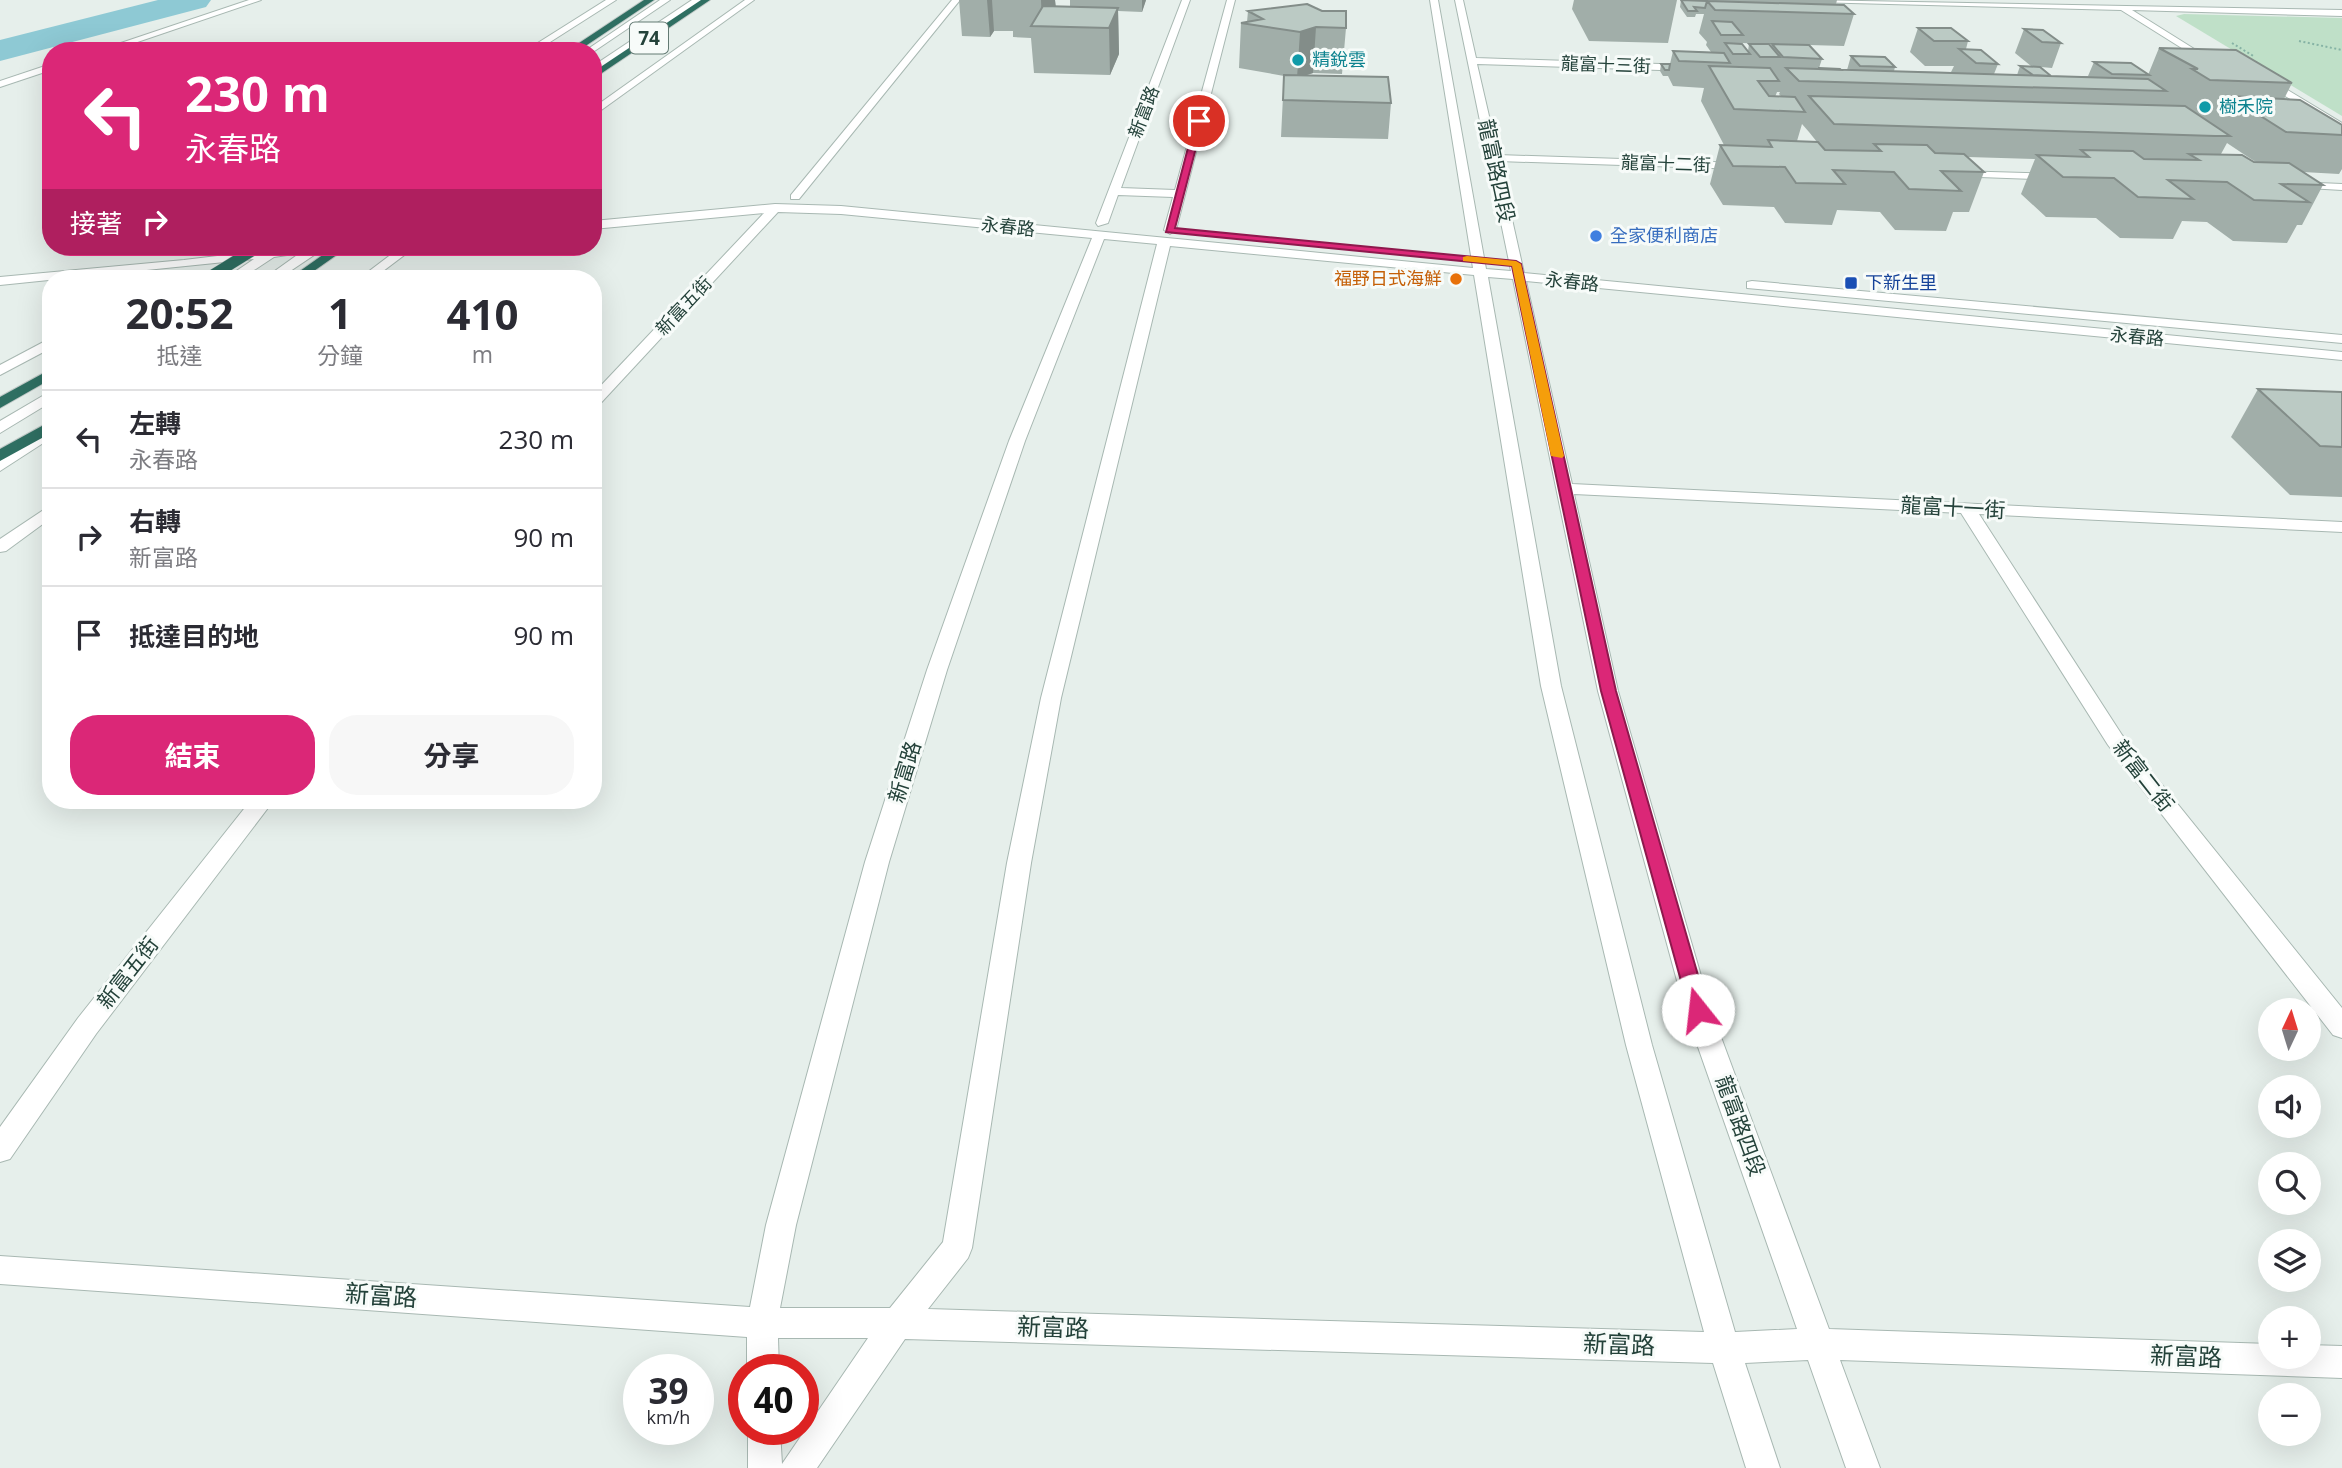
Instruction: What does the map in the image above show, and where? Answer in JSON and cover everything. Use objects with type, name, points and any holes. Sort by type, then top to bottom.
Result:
[{"type":"highway","name":"74","points":[[585,42],[650,0]]},
{"type":"highway","name":"74","points":[[602,70],[706,0]]},
{"type":"highway","points":[[221,270],[243,256]]},
{"type":"highway","points":[[308,270],[329,256]]},
{"type":"highway","points":[[0,403],[42,378]]},
{"type":"highway","points":[[0,456],[42,433]]},
{"type":"street","points":[[129,42],[257,0]]},
{"type":"street","points":[[544,42],[612,0]]},
{"type":"street","points":[[602,43],[666,0]]},
{"type":"street","points":[[602,64],[698,0]]},
{"type":"street","points":[[602,107],[750,0]]},
{"type":"street","points":[[796,197],[956,0]]},
{"type":"street","name":"新富路","points":[[763,1354],[762,1323],[780,1224],[877,862],[937,670],[1017,441],[1101,230],[1186,0]]},
{"type":"street","points":[[796,1468],[897,1323],[957,1248],[1019,863],[1051,698],[1167,237],[1231,0]]},
{"type":"street","name":"龍富路四段","points":[[1434,0],[1551,686],[1639,1045],[1724,1348],[1763,1468]]},
{"type":"street","name":"龍富路四段","points":[[1459,0],[1608,691],[1698,1010],[1863,1468]]},
{"type":"street","points":[[1812,0],[2342,13]]},
{"type":"street","points":[[2110,0],[2223,71]]},
{"type":"street","points":[[2133,0],[2163,18]]},
{"type":"street","name":"龍富十三街","points":[[1472,61],[1707,68]]},
{"type":"street","points":[[0,84],[42,70]]},
{"type":"street","points":[[2251,71],[2342,127]]},
{"type":"street","name":"龍富十二街","points":[[1493,158],[1757,167]]},
{"type":"street","points":[[1938,173],[2064,177]]},
{"type":"street","points":[[2286,185],[2342,187]]},
{"type":"street","points":[[1114,191],[1179,194]]},
{"type":"street","name":"永春路","points":[[602,212],[766,197],[845,199],[1101,230],[1481,267],[2342,339]]},
{"type":"street","name":"永春路","points":[[602,224],[775,208],[841,210],[1101,230]]},
{"type":"street","name":"新富五街","points":[[602,393],[775,208]]},
{"type":"street","points":[[0,271],[135,256]]},
{"type":"street","points":[[173,270],[196,256]]},
{"type":"street","points":[[119,270],[236,256]]},
{"type":"street","points":[[246,270],[269,256]]},
{"type":"street","points":[[284,270],[305,256]]},
{"type":"street","points":[[377,270],[397,256]]},
{"type":"street","name":"永春路","points":[[1517,270],[2342,356]]},
{"type":"street","points":[[0,281],[42,277]]},
{"type":"street","points":[[0,371],[42,346]]},
{"type":"street","points":[[0,428],[42,402]]},
{"type":"street","points":[[0,466],[42,435]]},
{"type":"street","name":"龍富十一街","points":[[1565,489],[2342,527]]},
{"type":"street","name":"新富二街","points":[[1966,509],[2115,740],[2342,1027]]},
{"type":"street","points":[[0,547],[42,517]]},
{"type":"street","name":"新富五街","points":[[0,1150],[87,1026],[256,809]]},
{"type":"street","name":"新富路","points":[[0,1270],[762,1323],[897,1323],[1724,1348],[1817,1345],[2342,1362]]},
{"type":"street","points":[[764,1445],[765,1468]]},
{"type":"green space","points":[[2176,16],[2342,18],[2342,116]]},
{"type":"building","points":[[1681,0],[1707,1],[1705,8],[1694,7],[1697,11],[1688,11]]},
{"type":"building","points":[[1707,1],[1844,5],[1854,14],[1715,10]]},
{"type":"building","points":[[1307,4],[1322,11],[1346,11],[1346,28],[1316,27],[1300,32],[1241,23],[1263,19],[1248,11]]},
{"type":"building","points":[[1043,6],[1118,8],[1109,28],[1031,26]]},
{"type":"building","points":[[1712,21],[1732,22],[1743,35],[1721,35]]},
{"type":"building","points":[[1918,28],[1951,28],[1968,41],[1934,41]]},
{"type":"building","points":[[2024,29],[2043,30],[2061,43],[2042,42]]},
{"type":"building","points":[[1725,43],[1742,44],[1750,54],[1733,54]]},
{"type":"building","points":[[1749,44],[1769,44],[1780,57],[1760,57]]},
{"type":"building","points":[[1772,44],[1809,45],[1822,59],[1783,57]]},
{"type":"building","points":[[2159,48],[2236,50],[2292,83],[2210,80],[2192,69],[2198,69]]},
{"type":"building","points":[[1959,49],[1981,50],[1998,64],[1976,63]]},
{"type":"building","points":[[1673,51],[1724,53],[1730,63],[1679,61]]},
{"type":"building","points":[[1851,56],[1885,57],[1895,67],[1860,66]]},
{"type":"building","points":[[2094,62],[2131,63],[2149,75],[2112,74]]},
{"type":"building","points":[[1661,64],[1670,64],[1669,70],[1665,70]]},
{"type":"building","points":[[1709,66],[1770,68],[1779,81],[1758,81],[1769,96],[1795,97],[1805,112],[1734,109]]},
{"type":"building","points":[[2020,66],[2040,67],[2051,76],[2033,75]]},
{"type":"building","points":[[1786,68],[2148,79],[2166,91],[1799,81]]},
{"type":"building","points":[[1284,75],[1388,77],[1391,103],[1283,100]]},
{"type":"building","points":[[1809,96],[2185,106],[2230,136],[1834,124]]},
{"type":"building","points":[[2229,96],[2300,100],[2342,125],[2342,135],[2286,132]]},
{"type":"building","points":[[1768,140],[1818,142],[1825,150],[1881,151],[1874,144],[1927,145],[1935,153],[1964,154],[1984,172],[1941,171],[1961,191],[1909,189],[1894,172],[1833,170],[1845,184],[1796,183],[1785,167],[1733,166],[1720,145],[1772,147]]},
{"type":"building","points":[[2081,150],[2133,151],[2144,159],[2199,160],[2189,154],[2242,155],[2254,162],[2289,163],[2323,185],[2281,184],[2309,202],[2254,200],[2227,182],[2168,180],[2193,199],[2138,197],[2114,178],[2063,177],[2037,155],[2089,157]]},
{"type":"building","points":[[2258,389],[2342,392],[2342,447],[2320,446]]},
{"type":"waterway","points":[[0,51],[195,0]]},
{"type":"slow traffic","points":[[1467,259],[1516,264],[1557,456]]},
{"type":"place","name":"精銳雲","points":[[1298,60]]},
{"type":"place","name":"樹禾院","points":[[2205,107]]},
{"type":"place","name":"全家便利商店","points":[[1596,236]]},
{"type":"place","name":"福野日式海鮮","points":[[1456,279]]},
{"type":"place","name":"下新生里","points":[[1851,283]]},
{"type":"route","points":[[1199,121],[1170,230],[1516,264],[1608,691],[1698,1010]]}]
